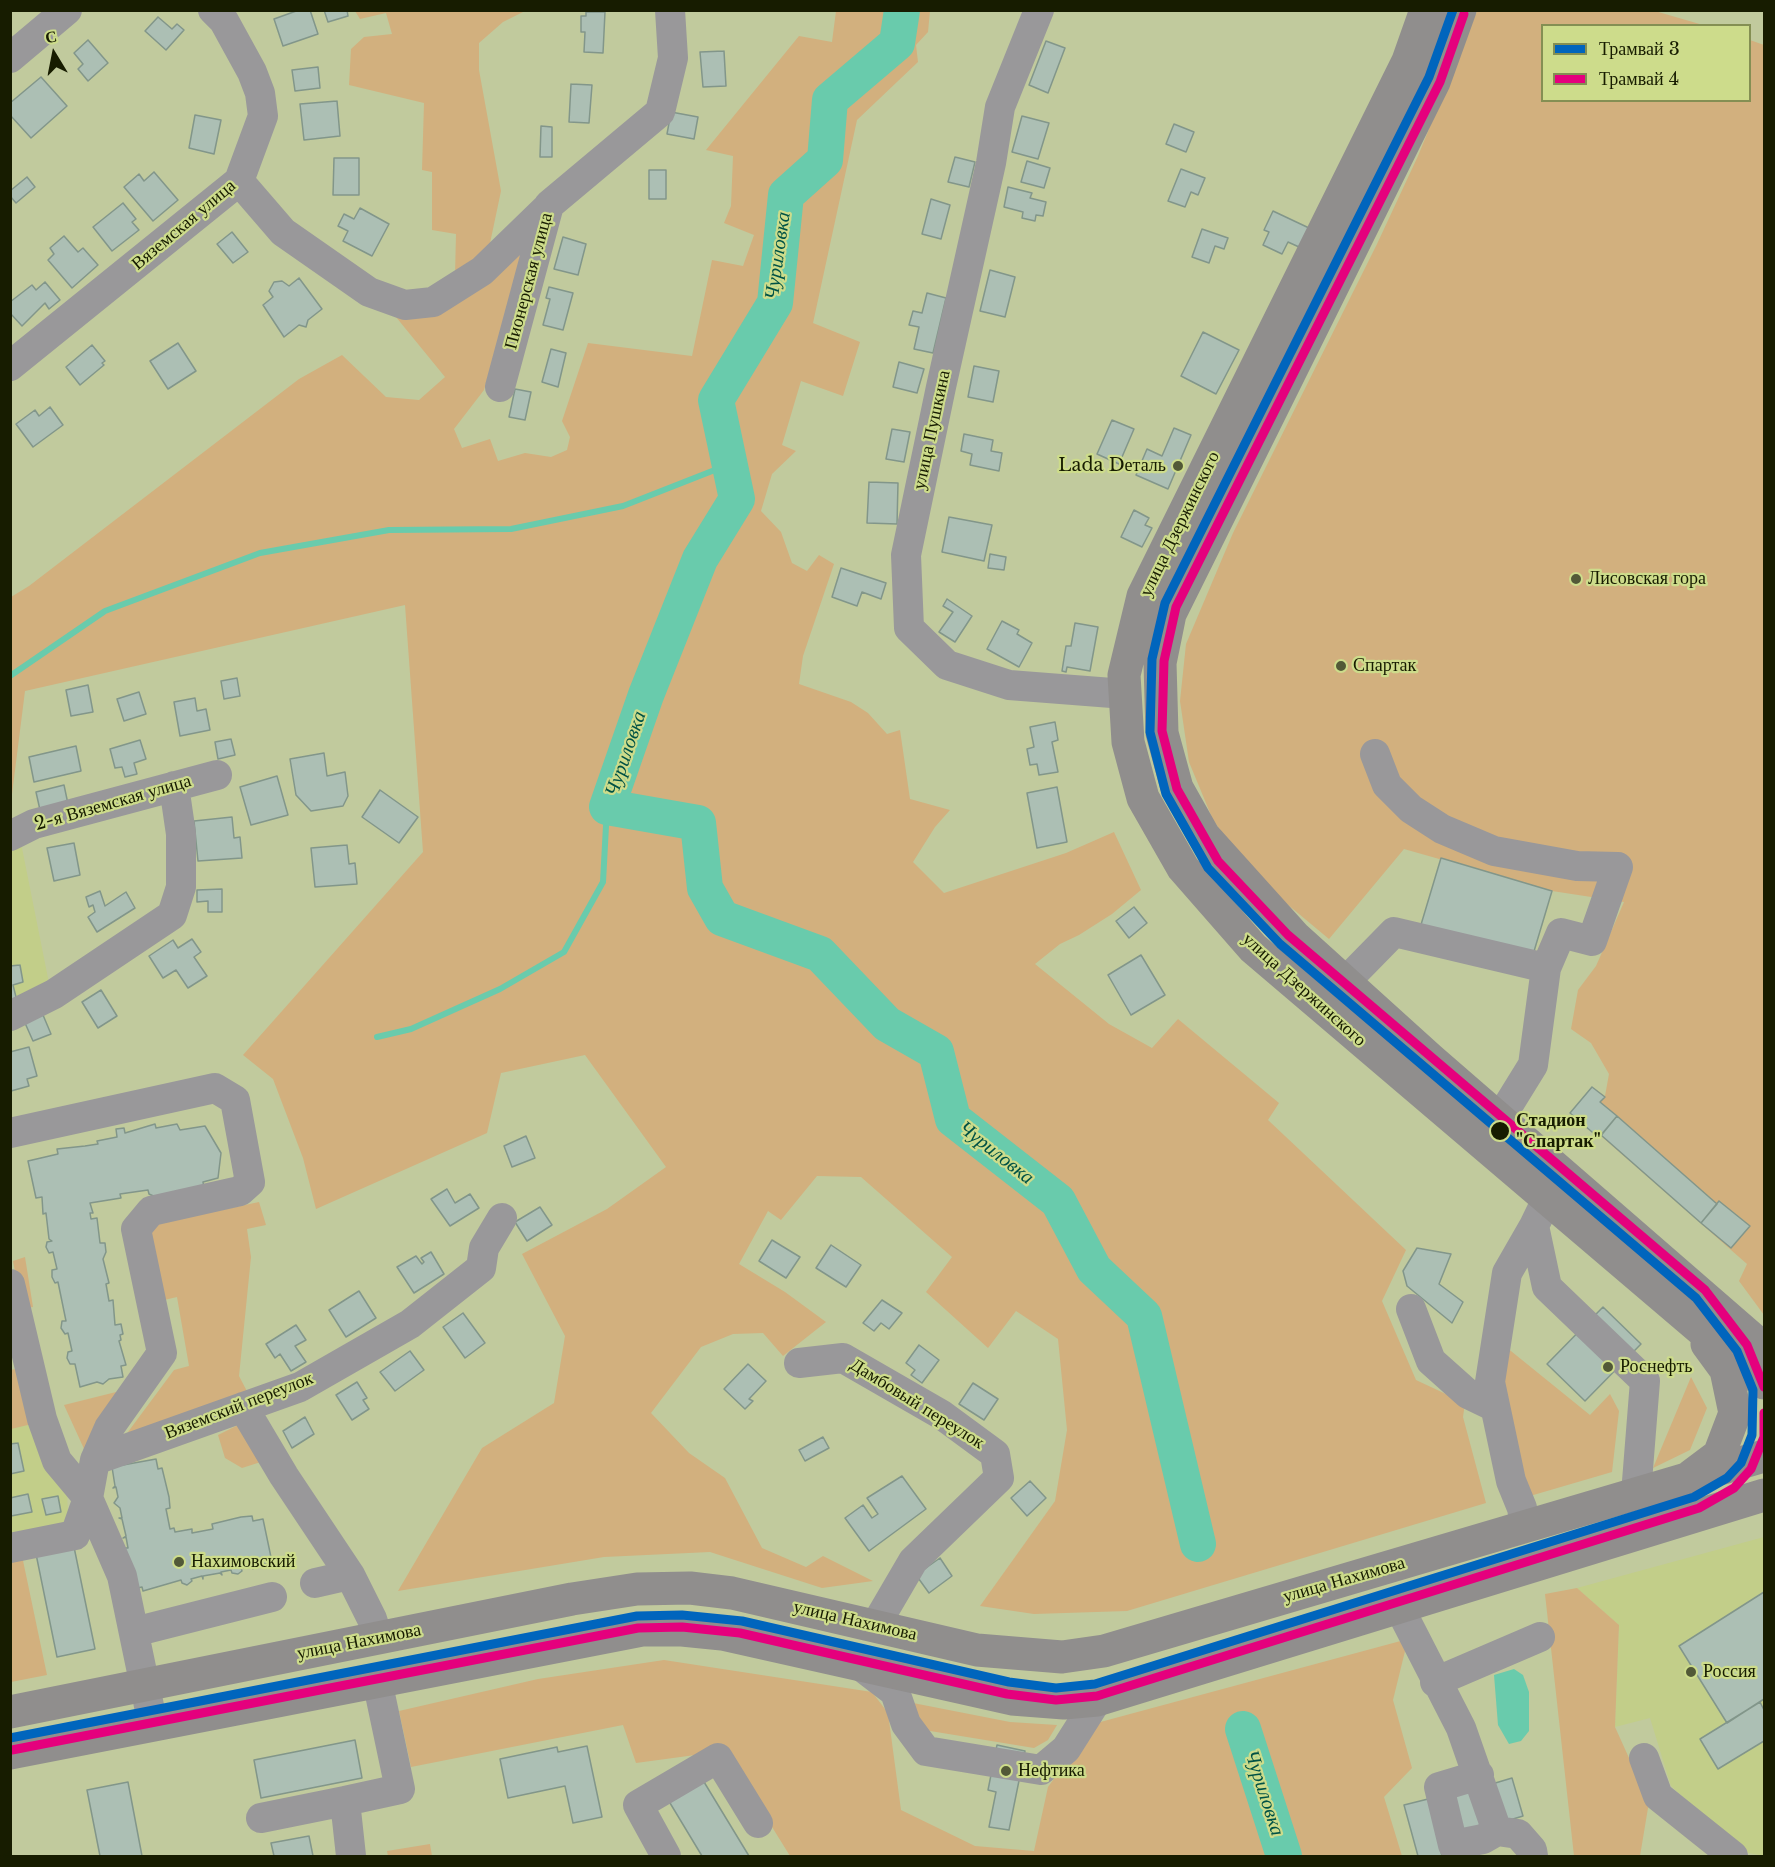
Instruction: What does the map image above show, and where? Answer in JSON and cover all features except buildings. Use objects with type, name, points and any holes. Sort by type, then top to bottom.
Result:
[{"type":"main road","name":"улица Дзержинского","points":[[1426,10],[1398,82],[1143,596],[1124,675],[1128,742],[1143,798],[1183,868],[1253,948],[1398,1073],[1556,1186],[1764,1349]]},
{"type":"main road","name":"улица Дзержинского","points":[[1460,10],[1434,82],[1170,614],[1160,663],[1162,733],[1178,788],[1204,836],[1295,937],[1499,1120],[1556,1186],[1676,1309],[1764,1383]]},
{"type":"main road","name":"улица Нахимова","points":[[1676,1309],[1726,1370],[1735,1413],[1719,1455],[1685,1480]]},
{"type":"main road","name":"улица Нахимова","points":[[10,1712],[572,1599],[637,1589],[679,1588],[732,1593],[977,1650],[1062,1657],[1094,1653],[1764,1456]]},
{"type":"main road","points":[[1701,1514],[1752,1479],[1764,1464]]},
{"type":"main road","points":[[10,1753],[642,1630],[682,1630],[722,1634],[1012,1699],[1064,1703],[1097,1700],[1764,1496]]},
{"type":"street","name":"Вяземская улица","points":[[10,366],[239,181],[263,116],[260,93],[252,72],[224,21],[213,10]]},
{"type":"street","name":"Пионерская улица","points":[[500,387],[549,205],[660,112],[673,58],[670,10]]},
{"type":"street","name":"улица Пушкина","points":[[1039,10],[1000,107],[991,163],[938,398],[906,555],[909,628],[947,665],[1009,685],[1125,694]]},
{"type":"street","points":[[10,58],[60,13]]},
{"type":"street","points":[[239,181],[283,232],[369,292],[405,305],[433,303],[482,271],[549,205]]},
{"type":"street","points":[[1375,754],[1387,785],[1411,809],[1442,829],[1494,851],[1577,866],[1618,867],[1592,941],[1561,933],[1546,968],[1533,1065],[1499,1120]]},
{"type":"street","name":"2-я Вяземская улица","points":[[10,836],[34,824],[217,775]]},
{"type":"street","points":[[10,1016],[54,994],[172,915],[181,887],[181,834],[174,786]]},
{"type":"street","points":[[1345,982],[1394,932],[1546,968]]},
{"type":"street","points":[[10,1133],[215,1088],[235,1100],[250,1182],[240,1191],[151,1211],[136,1229],[162,1353],[110,1428],[95,1460],[88,1498],[75,1535],[10,1548]]},
{"type":"street","points":[[1525,1527],[1522,1508],[1511,1481],[1490,1382],[1507,1273],[1556,1186]]},
{"type":"street","name":"Вяземский переулок","points":[[95,1460],[300,1387],[410,1324],[481,1268],[484,1248],[502,1218]]},
{"type":"street","points":[[1534,1226],[1547,1287],[1645,1381],[1636,1494]]},
{"type":"street","points":[[10,1284],[42,1419],[53,1451],[57,1461],[88,1498],[122,1576],[153,1725]]},
{"type":"street","points":[[1411,1309],[1431,1361],[1468,1394],[1495,1407]]},
{"type":"street","name":"Дамбовый переулок","points":[[799,1363],[843,1358],[942,1415],[995,1454],[999,1478],[913,1561],[875,1626]]},
{"type":"street","points":[[243,1407],[284,1476],[350,1575],[372,1619],[378,1638]]},
{"type":"street","points":[[315,1582],[350,1575]]},
{"type":"street","points":[[134,1632],[272,1597]]},
{"type":"street","points":[[1399,1607],[1416,1636],[1435,1682],[1461,1728],[1479,1775],[1485,1842]]},
{"type":"street","points":[[1435,1682],[1540,1637]]},
{"type":"street","points":[[856,1663],[895,1692],[906,1724],[926,1751],[1041,1770],[1066,1749],[1097,1700]]},
{"type":"street","points":[[261,1818],[400,1789],[377,1680]]},
{"type":"street","points":[[666,1857],[638,1805],[718,1758],[758,1823]]},
{"type":"street","points":[[1644,1758],[1658,1796],[1734,1857]]},
{"type":"street","points":[[1479,1775],[1439,1787],[1453,1845],[1485,1842],[1518,1834],[1532,1850],[1533,1857]]},
{"type":"street","points":[[345,1801],[351,1857]]},
{"type":"shaded area","points":[[355,11],[525,11],[503,22],[479,43],[479,70],[501,191],[489,248],[455,275],[456,234],[432,230],[432,172],[422,170],[424,103],[349,85],[351,49],[364,37],[392,34],[386,13],[360,19]]},
{"type":"shaded area","points":[[836,11],[930,11],[928,32],[916,45],[918,62],[857,120],[813,323],[860,342],[843,396],[801,381],[782,445],[796,451],[772,474],[761,511],[781,532],[792,563],[807,571],[819,555],[834,564],[803,656],[799,684],[851,702],[868,713],[887,734],[900,730],[910,799],[950,810],[935,827],[913,862],[944,893],[1066,853],[1114,832],[1141,890],[1112,914],[1060,944],[1035,964],[1109,1024],[1152,1048],[1178,1019],[1279,1103],[1268,1120],[1406,1250],[1382,1301],[1416,1380],[1465,1403],[1463,1417],[1486,1503],[1127,1611],[1034,1614],[980,1606],[1055,1501],[1067,1430],[1058,1339],[1016,1311],[988,1348],[926,1292],[952,1257],[861,1177],[817,1176],[781,1220],[768,1211],[739,1264],[785,1292],[826,1322],[783,1356],[763,1333],[733,1334],[701,1347],[651,1413],[689,1453],[725,1478],[762,1548],[806,1567],[823,1556],[873,1581],[822,1588],[710,1552],[604,1557],[398,1591],[482,1448],[554,1403],[565,1336],[522,1254],[607,1209],[666,1167],[585,1055],[501,1073],[487,1133],[316,1209],[303,1158],[273,1079],[243,1055],[423,852],[405,605],[25,691],[11,802],[11,597],[29,586],[299,379],[342,355],[386,397],[419,400],[445,377],[396,317],[528,237],[484,390],[454,429],[462,448],[490,439],[498,461],[525,453],[551,457],[567,450],[570,437],[562,421],[588,343],[692,356],[712,260],[743,266],[754,235],[724,223],[731,206],[733,156],[706,150],[799,36],[832,42]]},
{"type":"shaded area","name":"Спартак","points":[[1477,11],[1655,11],[1700,24],[1541,24],[1541,102],[1751,102],[1751,40],[1764,45],[1764,1315],[1739,1281],[1747,1264],[1601,1136],[1599,1138],[1570,1113],[1592,1087],[1605,1096],[1609,1074],[1591,1043],[1571,1029],[1578,990],[1596,966],[1624,902],[1552,891],[1404,849],[1329,939],[1251,874],[1213,820],[1189,762],[1180,701],[1186,644],[1233,533],[1377,244],[1418,156]]},
{"type":"shaded area","points":[[21,843],[50,988],[11,1008],[11,849]]},
{"type":"shaded area","points":[[259,1202],[266,1225],[247,1229],[251,1257],[239,1376],[250,1397],[125,1436],[174,1370],[189,1366],[177,1297],[160,1301],[147,1237],[156,1224]]},
{"type":"shaded area","points":[[25,1257],[33,1307],[22,1309],[13,1261]]},
{"type":"shaded area","points":[[1506,1347],[1590,1415],[1610,1394],[1619,1411],[1612,1472],[1530,1496],[1501,1384]]},
{"type":"shaded area","points":[[16,1369],[32,1424],[11,1429],[10,1370]]},
{"type":"shaded area","points":[[1691,1377],[1707,1408],[1690,1450],[1653,1468]]},
{"type":"shaded area","points":[[128,1389],[85,1451],[64,1405]]},
{"type":"shaded area","points":[[32,1424],[67,1495],[69,1527],[11,1540],[10,1429]]},
{"type":"shaded area","points":[[238,1425],[267,1460],[242,1468],[225,1458],[218,1435]]},
{"type":"shaded area","name":"Россия","points":[[1764,1537],[1764,1856],[1744,1852],[1671,1786],[1650,1718],[1615,1727],[1619,1625],[1577,1588]]},
{"type":"shaded area","points":[[21,1551],[47,1675],[11,1682],[10,1553]]},
{"type":"shaded area","points":[[1577,1588],[1619,1625],[1615,1727],[1649,1802],[1640,1856],[1574,1856],[1545,1594]]},
{"type":"shaded area","points":[[1408,1639],[1393,1700],[1412,1768],[1384,1797],[1402,1856],[790,1856],[725,1751],[636,1763],[623,1725],[411,1767],[399,1711],[538,1679],[664,1660],[872,1692],[888,1713],[901,1810],[975,1846],[1034,1851],[1048,1787],[1093,1724]]},
{"type":"shaded area","points":[[1514,1669],[1523,1675],[1529,1692],[1529,1731],[1521,1741],[1509,1744],[1498,1725],[1494,1675]]},
{"type":"shaded area","points":[[908,1702],[1010,1722],[1057,1725],[1048,1740],[1034,1748],[918,1729]]},
{"type":"shaded area","points":[[430,1844],[432,1856],[388,1856],[387,1851]]},
{"type":"waterway","name":"Чуриловка","points":[[902,10],[897,43],[830,100],[825,160],[786,195],[775,303],[716,400],[737,499],[700,559],[646,695],[607,807],[698,823],[705,888],[722,918],[820,954],[887,1024],[936,1052],[953,1119],[1058,1201],[1094,1269],[1144,1316],[1198,1544]]},
{"type":"waterway","points":[[10,676],[105,611],[260,553],[389,530],[511,529],[623,506],[730,464]]},
{"type":"waterway","points":[[377,1037],[411,1029],[500,989],[564,952],[603,882],[607,807]]},
{"type":"waterway","name":"Чуриловка","points":[[1243,1729],[1284,1856]]},
{"type":"tram line","name":"3","points":[[10,1738],[637,1616],[682,1615],[742,1621],[1009,1682],[1056,1688],[1095,1684],[1694,1497],[1727,1478],[1741,1463],[1752,1435],[1753,1390],[1737,1351],[1696,1298],[1280,944],[1208,868],[1166,794],[1150,732],[1152,659],[1165,603],[1429,77],[1453,10]]},
{"type":"tram line","name":"4","points":[[1464,14],[1440,82],[1176,607],[1164,661],[1162,731],[1177,789],[1218,861],[1288,935],[1705,1290],[1747,1345],[1764,1387]]},
{"type":"tram line","name":"4","points":[[12,1750],[638,1628],[682,1627],[740,1633],[1007,1694],[1056,1700],[1097,1696],[1699,1508],[1734,1488],[1751,1469],[1764,1437],[1764,1413]]},
{"type":"place","name":"Lada Dеталь","points":[[1178,466]]},
{"type":"place","name":"Лисовская гора","points":[[1576,579]]},
{"type":"place","name":"Спартак","points":[[1341,666]]},
{"type":"place","name":"Стадион \"Спартак\"","points":[[1500,1131]]},
{"type":"place","name":"Роснефть","points":[[1608,1367]]},
{"type":"place","name":"Нахимовский","points":[[179,1562]]},
{"type":"place","name":"Россия","points":[[1691,1672]]},
{"type":"place","name":"Нефтика","points":[[1006,1771]]}]
